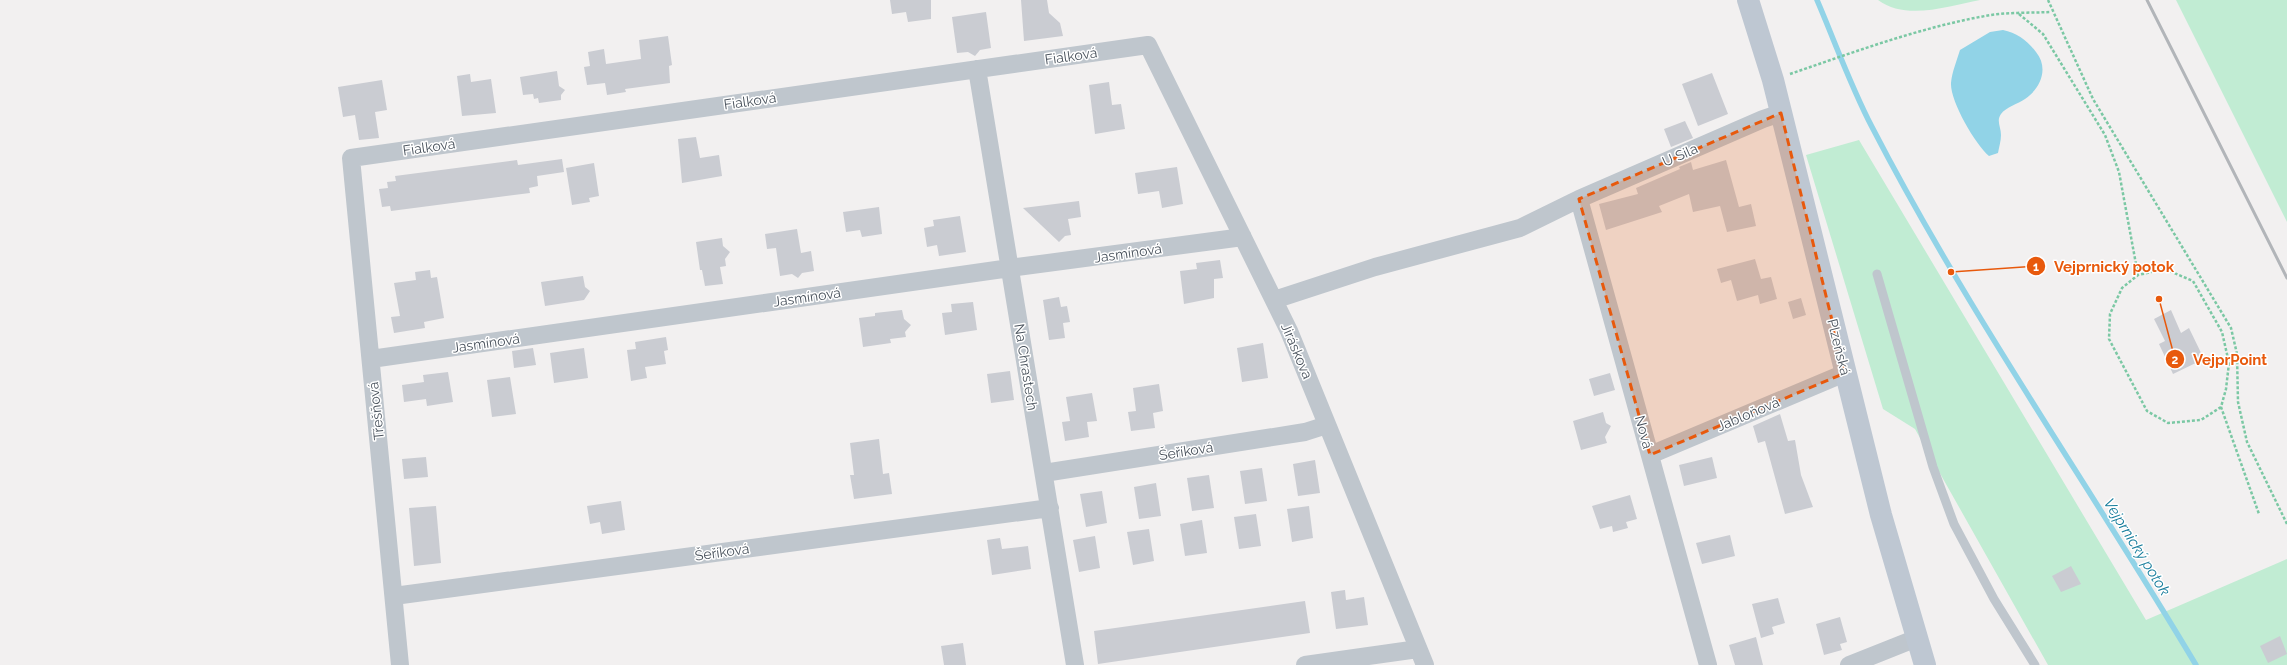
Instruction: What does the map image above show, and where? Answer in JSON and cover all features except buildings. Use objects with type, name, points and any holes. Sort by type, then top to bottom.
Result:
[{"type":"main road","name":"Plzeňská","points":[[1748,0],[1773,80],[1881,515],[1925,665]]},
{"type":"street","name":"Fialková","points":[[352,158],[1148,45]]},
{"type":"street","name":"Jiráskova","points":[[1148,45],[1289,331],[1422,657]]},
{"type":"street","name":"Na Chrastech","points":[[977,69],[1076,665]]},
{"type":"street","name":"U Sila","points":[[1274,300],[1375,267],[1520,228],[1579,199],[1763,119],[1781,113]]},
{"type":"street","name":"Třešňová","points":[[352,158],[400,665]]},
{"type":"street","name":"Nová","points":[[1579,199],[1708,665]]},
{"type":"street","name":"Jasmínová","points":[[371,359],[1010,268],[1243,237]]},
{"type":"street","name":"Jabloňová","points":[[1650,455],[1845,373]]},
{"type":"street","name":"Šeříková","points":[[1044,473],[1306,432],[1327,425]]},
{"type":"street","name":"Šeříková","points":[[394,596],[1050,508]]},
{"type":"street","points":[[1849,665],[1917,638]]},
{"type":"street","points":[[1305,665],[1422,657]]},
{"type":"lane","points":[[1877,274],[1933,467],[1954,524],[1994,599],[2035,665]]},
{"type":"path","points":[[2048,0],[2052,12],[2093,99],[2231,328],[2238,354],[2238,402],[2247,442],[2287,524]]},
{"type":"path","points":[[1773,80],[1830,59],[1945,25],[1986,16],[2052,12]]},
{"type":"path","points":[[2019,14],[2044,34],[2105,135],[2119,172],[2138,275]]},
{"type":"path","points":[[2221,407],[2201,420],[2168,423],[2147,411],[2109,339],[2110,314],[2122,288],[2138,275],[2164,269],[2193,281],[2222,332],[2230,364],[2226,389],[2221,407],[2259,514]]},
{"type":"highlighted area","points":[[1781,113],[1845,373],[1650,455],[1579,199]]},
{"type":"green space","points":[[1878,0],[1980,0],[1941,8],[1914,11],[1901,10]]},
{"type":"green space","points":[[2176,0],[2287,0],[2287,222]]},
{"type":"green space","points":[[1859,140],[2146,620],[2287,559],[2287,665],[2048,665],[1915,429],[1883,409],[1806,155]]},
{"type":"water","points":[[2003,30],[2017,35],[2029,44],[2040,58],[2042,71],[2039,84],[2031,94],[2022,101],[2006,109],[2001,114],[1999,124],[2001,135],[1998,153],[1989,156],[1977,142],[1964,122],[1952,91],[1951,83],[1953,70],[1960,50],[1990,32]]},
{"type":"waterway","name":"Vejprnický potok","points":[[1817,0],[1864,112],[1909,196],[1988,332],[2196,665]]},
{"type":"railway","points":[[2147,0],[2287,278]]},
{"type":"place","name":"Vejprnický potok","points":[[1951,272]]},
{"type":"place","name":"VejprPoint","points":[[2159,299]]}]
